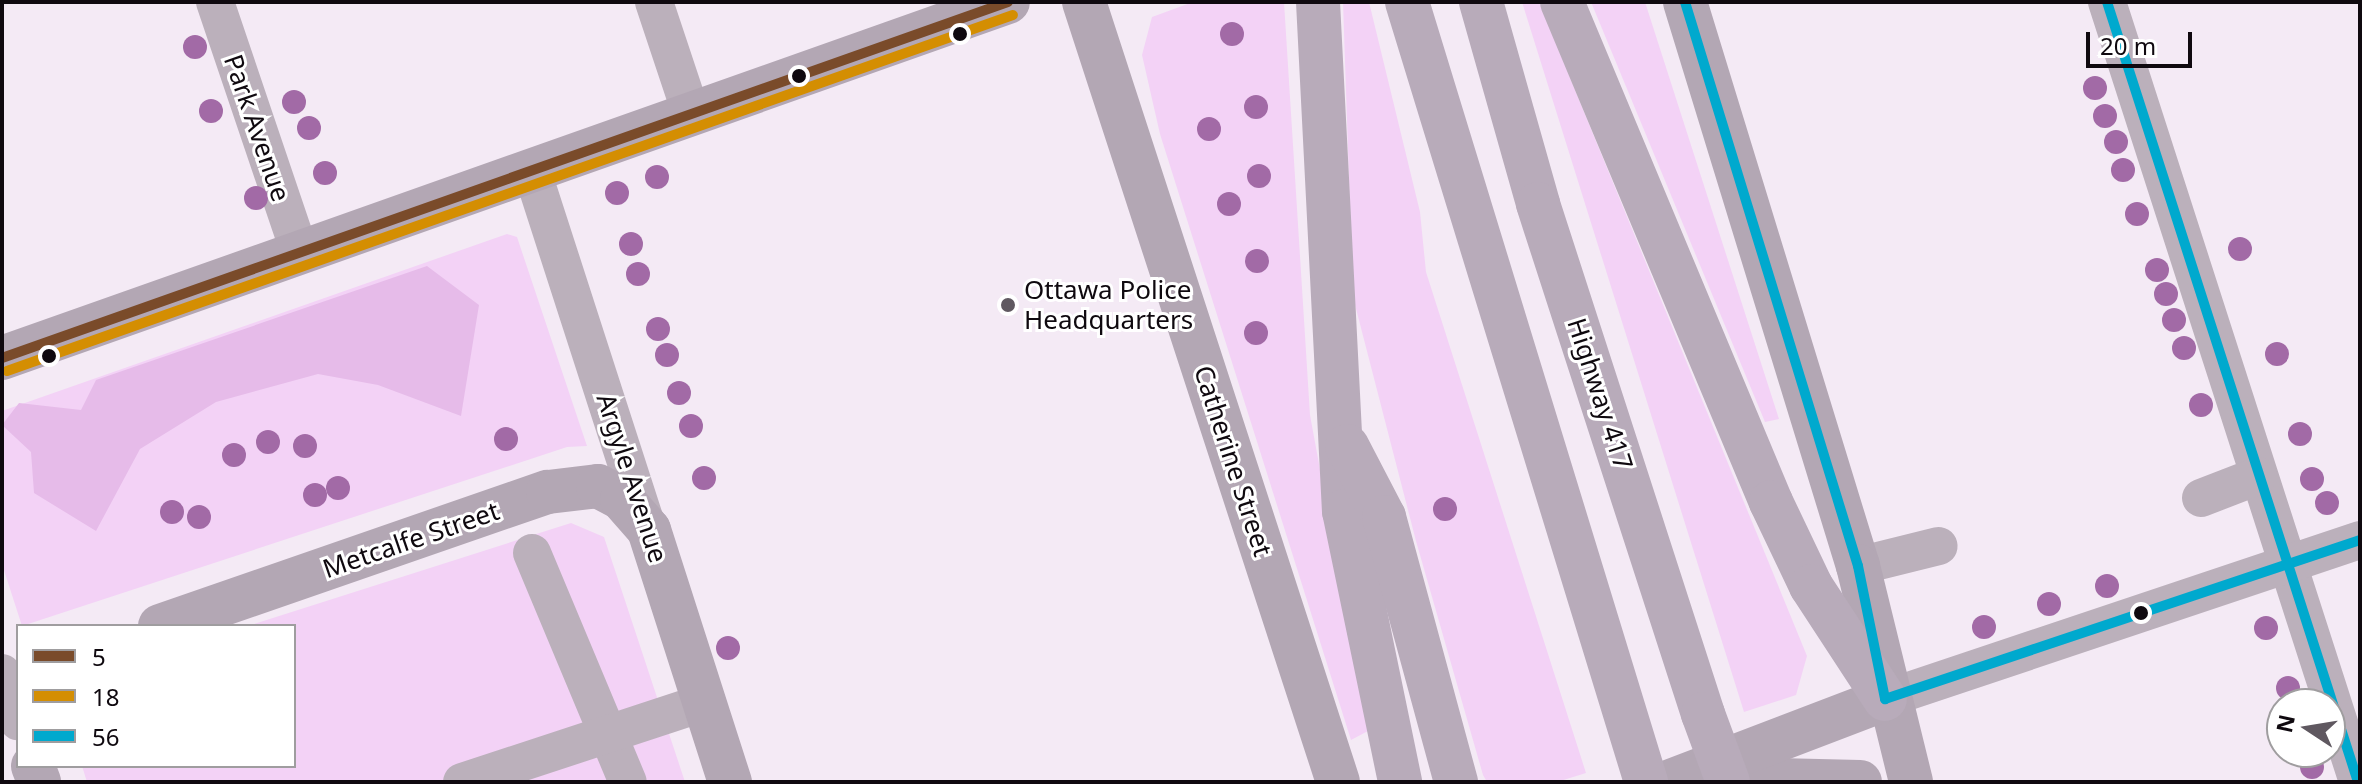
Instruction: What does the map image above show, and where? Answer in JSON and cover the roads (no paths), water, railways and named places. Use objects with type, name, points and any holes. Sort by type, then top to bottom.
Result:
[{"type":"highway","points":[[1318,2],[1341,433],[1353,572],[1400,782]]},
{"type":"highway","points":[[1407,2],[1656,771]]},
{"type":"highway","name":"Highway 417","points":[[1481,2],[1538,204],[1703,714],[1728,782]]},
{"type":"highway","points":[[1562,2],[1771,502],[1811,586],[1885,699]]},
{"type":"highway","points":[[1341,433],[1384,517],[1456,782]]},
{"type":"main road","points":[[2,358],[533,174],[1008,2]]},
{"type":"main road","name":"Catherine Street","points":[[1084,2],[1338,782]]},
{"type":"main road","points":[[1685,2],[1858,566],[1885,699],[1911,782]]},
{"type":"main road","name":"Metcalfe Street","points":[[166,624],[548,492],[611,491],[649,530]]},
{"type":"main road","name":"Argyle Avenue","points":[[649,530],[702,703],[730,782]]},
{"type":"main road","points":[[1656,771],[1885,699]]},
{"type":"main road","points":[[1656,771],[1830,776],[1860,782]]},
{"type":"street","name":"Park Avenue","points":[[215,2],[300,253]]},
{"type":"street","points":[[654,2],[692,116]]},
{"type":"street","points":[[2107,2],[2358,782]]},
{"type":"street","name":"Argyle Avenue","points":[[533,174],[649,530]]},
{"type":"street","points":[[2201,498],[2258,476]]},
{"type":"street","points":[[1885,699],[2288,567],[2360,540]]},
{"type":"street","points":[[1858,566],[1939,546]]},
{"type":"street","points":[[532,553],[628,782]]},
{"type":"street","points":[[2,673],[16,715]]},
{"type":"street","points":[[462,782],[608,731],[702,703]]},
{"type":"place","name":"Ottawa Police Headquarters","points":[[1008,305]]}]
